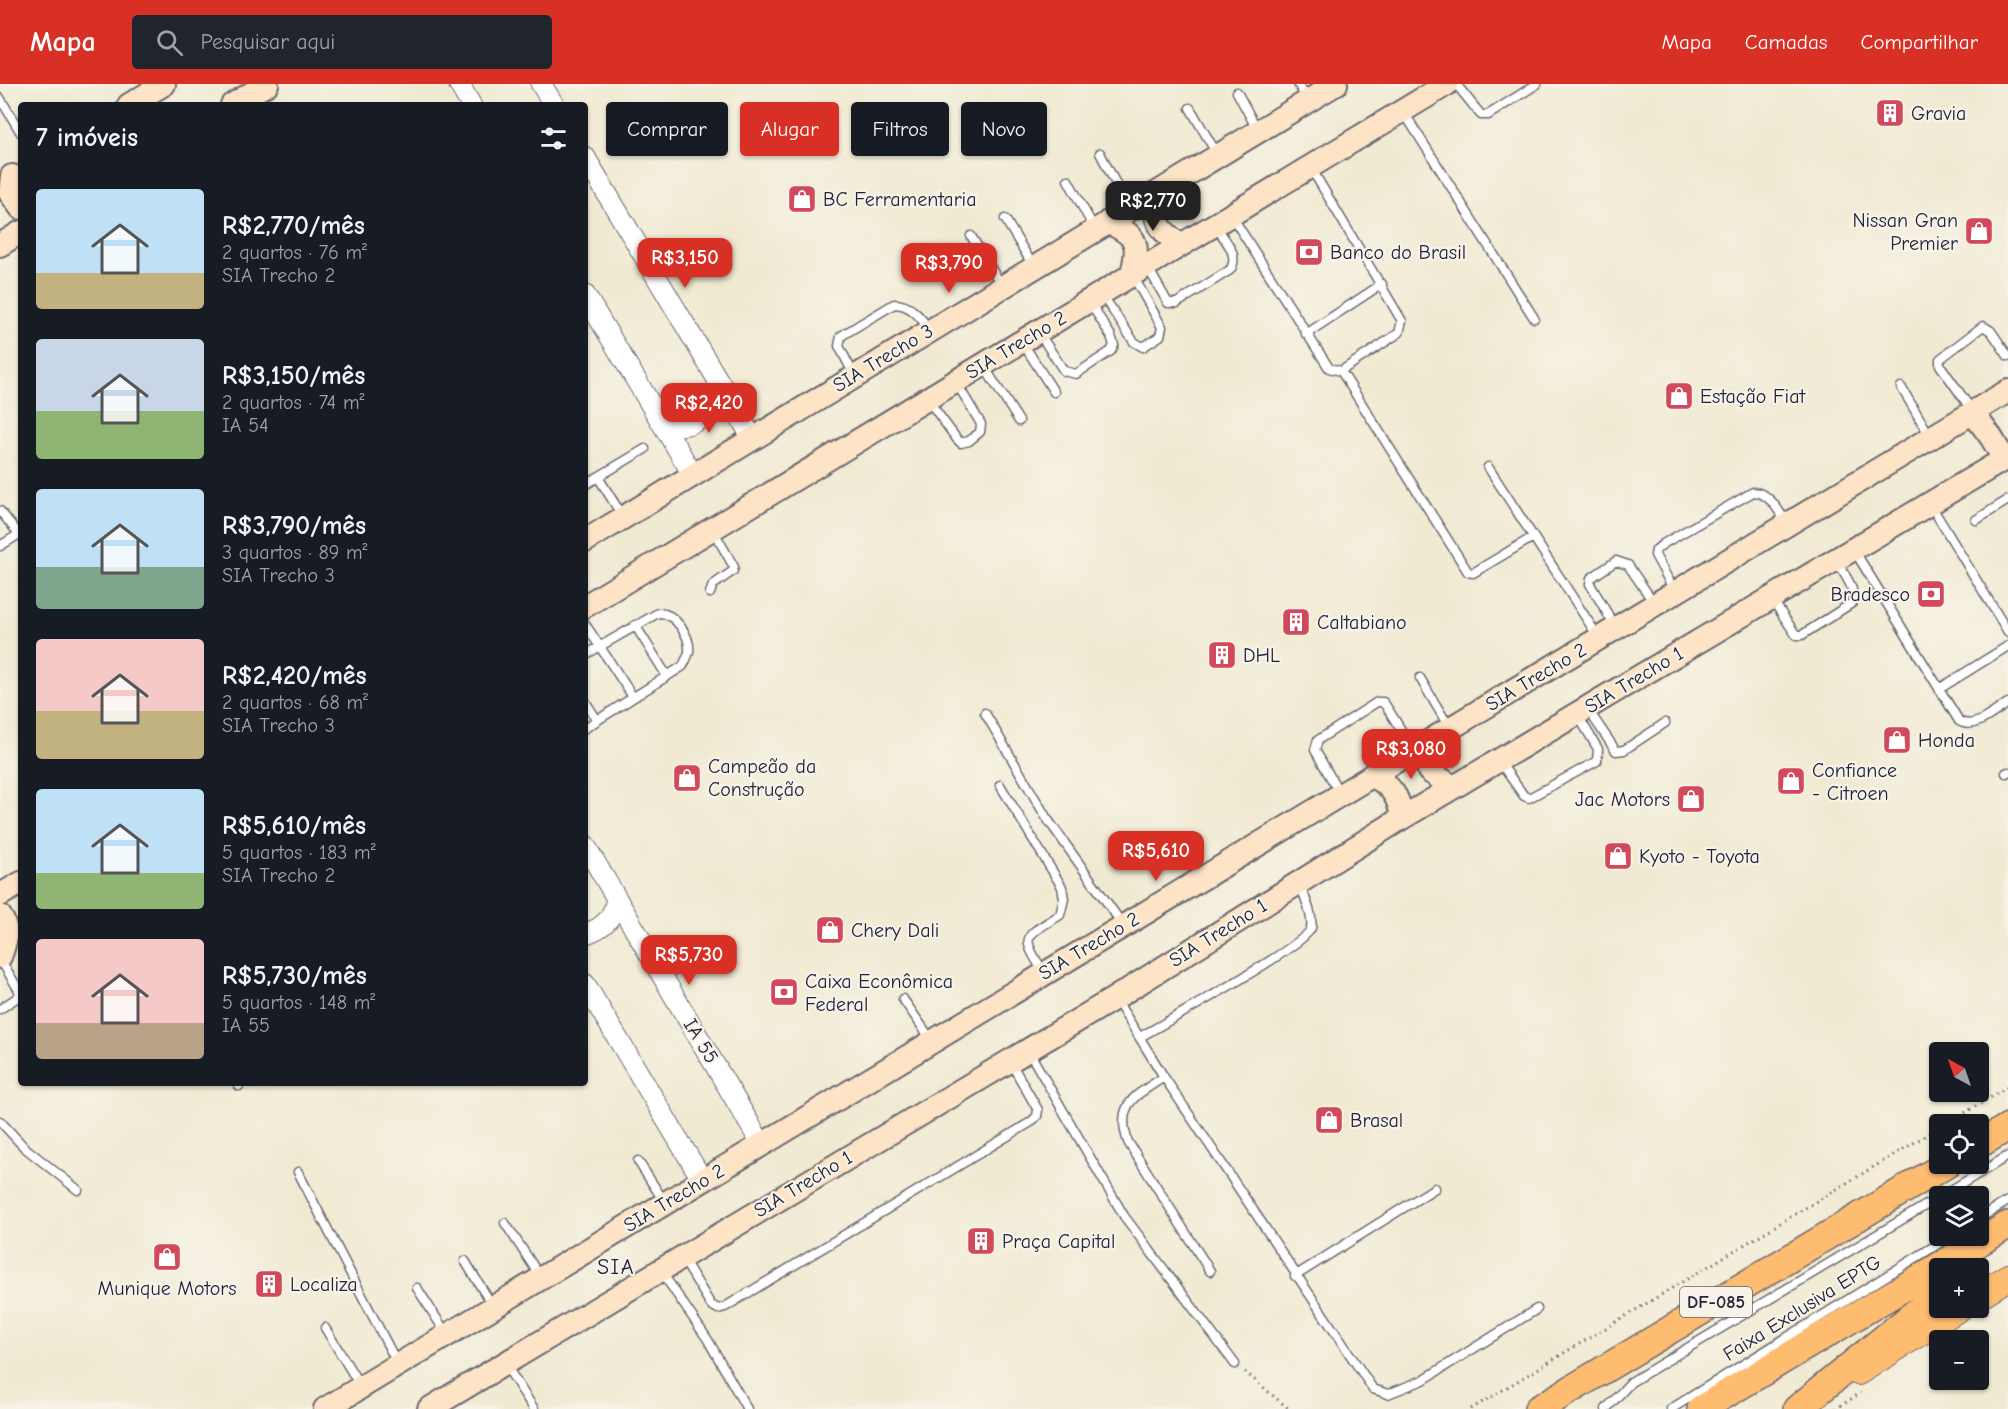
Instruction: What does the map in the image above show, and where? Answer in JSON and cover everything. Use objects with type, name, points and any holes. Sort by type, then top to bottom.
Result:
[{"type":"highway","points":[[1989,1138],[2008,1127]]},
{"type":"highway","name":"DF-085","points":[[1538,1409],[1930,1174]]},
{"type":"highway","points":[[1701,1409],[2008,1226]]},
{"type":"highway","points":[[1981,1258],[2008,1234]]},
{"type":"highway","points":[[1798,1409],[1929,1302]]},
{"type":"main road","points":[[237,102],[267,84]]},
{"type":"main road","name":"SIA Trecho 3","points":[[588,539],[1258,131],[1303,92],[1336,84]]},
{"type":"main road","name":"SIA Trecho 2","points":[[588,604],[1447,84]]},
{"type":"main road","points":[[11,176],[10,193],[18,204]]},
{"type":"main road","points":[[1155,194],[1153,213],[1158,225],[1166,236],[1181,245]]},
{"type":"main road","points":[[1101,226],[1125,231],[1135,240],[1139,269]]},
{"type":"main road","points":[[0,245],[18,234]]},
{"type":"main road","name":"SIA Trecho 2","points":[[325,1409],[2008,391]]},
{"type":"main road","points":[[1973,413],[2007,461]]},
{"type":"main road","name":"SIA Trecho 1","points":[[429,1409],[1115,998],[1453,787],[1930,504],[2007,461]]},
{"type":"main road","points":[[1422,745],[1430,771],[1453,787]]},
{"type":"main road","points":[[1372,775],[1386,783],[1395,793],[1400,803],[1402,818]]},
{"type":"main road","points":[[0,895],[18,885]]},
{"type":"main road","points":[[0,916],[8,929],[0,958]]},
{"type":"main road","points":[[0,958],[18,947]]},
{"type":"main road","points":[[1989,1289],[2008,1277]]},
{"type":"main road","points":[[1798,1409],[1943,1318]]},
{"type":"street","points":[[459,84],[469,102]]},
{"type":"street","points":[[541,84],[552,102]]},
{"type":"street","points":[[588,162],[753,439]]},
{"type":"street","points":[[588,300],[693,475]]},
{"type":"street","points":[[661,420],[674,427],[686,426],[697,419],[711,409],[718,396],[718,381]]},
{"type":"street","name":"IA 55","points":[[588,850],[762,1145]]},
{"type":"street","points":[[588,933],[598,929],[611,918],[616,900]]},
{"type":"street","points":[[588,989],[703,1181]]},
{"type":"lane","points":[[1456,84],[1481,115],[1488,115],[1537,84]]},
{"type":"lane","points":[[1237,92],[1258,131]]},
{"type":"lane","points":[[0,98],[18,128]]},
{"type":"lane","points":[[1190,108],[1218,156]]},
{"type":"lane","points":[[1403,111],[1534,318]]},
{"type":"lane","points":[[1100,153],[1129,210]]},
{"type":"lane","points":[[1310,166],[1402,321],[1403,328],[1399,333],[1341,371]]},
{"type":"lane","points":[[1068,180],[1101,226]]},
{"type":"lane","points":[[1005,219],[1034,267]]},
{"type":"lane","points":[[1139,269],[1168,303],[1177,303],[1230,270],[1234,264],[1234,256],[1223,220]]},
{"type":"lane","points":[[1223,220],[1329,368],[1341,371],[1468,572],[1473,573],[1533,537]]},
{"type":"lane","points":[[971,236],[1002,286]]},
{"type":"lane","points":[[1095,297],[1134,342],[1143,347],[1160,336],[1162,327],[1139,269]]},
{"type":"lane","points":[[1306,334],[1382,284]]},
{"type":"lane","points":[[1030,336],[1064,371],[1076,374],[1111,351],[1114,345],[1095,297]]},
{"type":"lane","points":[[855,376],[839,346],[842,336],[894,304],[903,304],[915,311],[930,330]]},
{"type":"lane","points":[[1973,413],[1940,365],[1940,359],[1983,326],[1991,331],[2008,356]]},
{"type":"lane","points":[[1030,336],[1054,392]]},
{"type":"lane","points":[[983,365],[1019,421]]},
{"type":"lane","points":[[927,399],[961,443],[969,441],[980,432],[981,424],[956,381]]},
{"type":"lane","points":[[1901,387],[1931,438]]},
{"type":"lane","points":[[588,483],[645,449]]},
{"type":"lane","points":[[1488,467],[1533,537],[1608,633]]},
{"type":"lane","points":[[598,477],[623,518]]},
{"type":"lane","points":[[1676,592],[1655,555],[1656,550],[1663,544],[1753,492],[1761,492],[1767,497],[1788,525]]},
{"type":"lane","points":[[1976,520],[2008,500]]},
{"type":"lane","points":[[1930,504],[2008,632]]},
{"type":"lane","points":[[0,511],[18,532]]},
{"type":"lane","points":[[710,593],[713,585],[733,571],[734,567],[713,529]]},
{"type":"lane","points":[[0,546],[18,535]]},
{"type":"lane","points":[[1771,599],[1789,628],[1796,635],[1802,635],[1852,603],[1854,596],[1845,555]]},
{"type":"lane","points":[[1845,555],[1959,721],[1965,725],[1972,724],[2008,703]]},
{"type":"lane","points":[[1608,633],[1590,584],[1591,578],[1616,561],[1628,565],[1655,605]]},
{"type":"lane","points":[[588,653],[652,614],[665,613],[682,630],[688,643],[689,654],[683,666],[588,726]]},
{"type":"lane","points":[[635,625],[667,676]]},
{"type":"lane","points":[[588,629],[633,698]]},
{"type":"lane","points":[[1939,689],[2008,646]]},
{"type":"lane","points":[[1420,678],[1450,729]]},
{"type":"lane","points":[[1340,795],[1315,750],[1316,745],[1318,740],[1377,702],[1383,702],[1422,745]]},
{"type":"lane","points":[[588,706],[597,720]]},
{"type":"lane","points":[[1582,711],[1616,751],[1624,750],[1665,723]]},
{"type":"lane","points":[[1499,760],[1524,796],[1529,798],[1597,761],[1598,749],[1582,711]]},
{"type":"lane","points":[[985,713],[1046,817],[1123,926]]},
{"type":"lane","points":[[1000,785],[1062,887],[1064,899],[1060,915],[1030,934],[1027,940],[1027,946],[1044,973]]},
{"type":"lane","points":[[1140,1037],[1280,955],[1308,934],[1312,923],[1299,882]]},
{"type":"lane","points":[[0,958],[18,989]]},
{"type":"lane","points":[[0,1009],[18,997]]},
{"type":"lane","points":[[1115,998],[1164,1077],[1295,1276],[1367,1382],[1380,1394],[1396,1393],[1422,1380],[1537,1309]]},
{"type":"lane","points":[[903,999],[932,1042]]},
{"type":"lane","points":[[682,1257],[711,1305],[718,1309],[725,1307],[1031,1122],[1037,1116],[1038,1110],[1019,1055]]},
{"type":"lane","points":[[1019,1055],[1124,1216],[1235,1364]]},
{"type":"lane","points":[[1164,1077],[1137,1095],[1124,1110],[1123,1128],[1128,1142],[1147,1168],[1210,1271]]},
{"type":"lane","points":[[0,1121],[24,1147],[78,1190]]},
{"type":"lane","name":"Faixa Exclusiva EPTG","points":[[1606,1409],[1632,1382],[2008,1156]]},
{"type":"lane","points":[[638,1161],[666,1203]]},
{"type":"lane","points":[[298,1172],[398,1366]]},
{"type":"lane","points":[[1295,1276],[1435,1188]]},
{"type":"lane","points":[[1989,1212],[2008,1201]]},
{"type":"lane","points":[[505,1223],[541,1279]]},
{"type":"lane","name":"Faixa Exclusiva EPTG","points":[[1671,1409],[1935,1246]]},
{"type":"lane","points":[[465,1261],[494,1308]]},
{"type":"lane","points":[[660,1270],[708,1340],[747,1409]]},
{"type":"lane","points":[[417,1288],[448,1335]]},
{"type":"lane","points":[[325,1328],[362,1387]]},
{"type":"lane","points":[[505,1363],[534,1409]]},
{"type":"path","points":[[1963,1114],[2008,1087]]},
{"type":"path","points":[[1471,1409],[1929,1134]]},
{"type":"path","points":[[1235,1364],[1289,1409]]},
{"type":"place","name":"Gravia","points":[[1890,113]]},
{"type":"place","name":"BC Ferramentaria","points":[[802,199]]},
{"type":"place","name":"Nissan Gran Premier","points":[[1979,231]]},
{"type":"place","name":"Banco do Brasil","points":[[1309,252]]},
{"type":"place","name":"Estação Fiat","points":[[1679,396]]},
{"type":"place","name":"Bradesco","points":[[1931,594]]},
{"type":"place","name":"Caltabiano","points":[[1296,622]]},
{"type":"place","name":"DHL","points":[[1222,655]]},
{"type":"place","name":"Honda","points":[[1897,740]]},
{"type":"place","name":"Campeão da Construção","points":[[687,778]]},
{"type":"place","name":"Confiance - Citroen","points":[[1791,781]]},
{"type":"place","name":"Jac Motors","points":[[1691,799]]},
{"type":"place","name":"Kyoto - Toyota","points":[[1618,856]]},
{"type":"place","name":"Chery Dali","points":[[830,930]]},
{"type":"place","name":"Caixa Econômica Federal","points":[[784,992]]},
{"type":"place","name":"Brasal","points":[[1329,1120]]},
{"type":"place","name":"Praça Capital","points":[[981,1241]]},
{"type":"place","name":"Munique Motors","points":[[167,1257]]},
{"type":"place","name":"Localiza","points":[[269,1284]]},
{"type":"district","name":"SIA","points":[[616,1267]]}]
